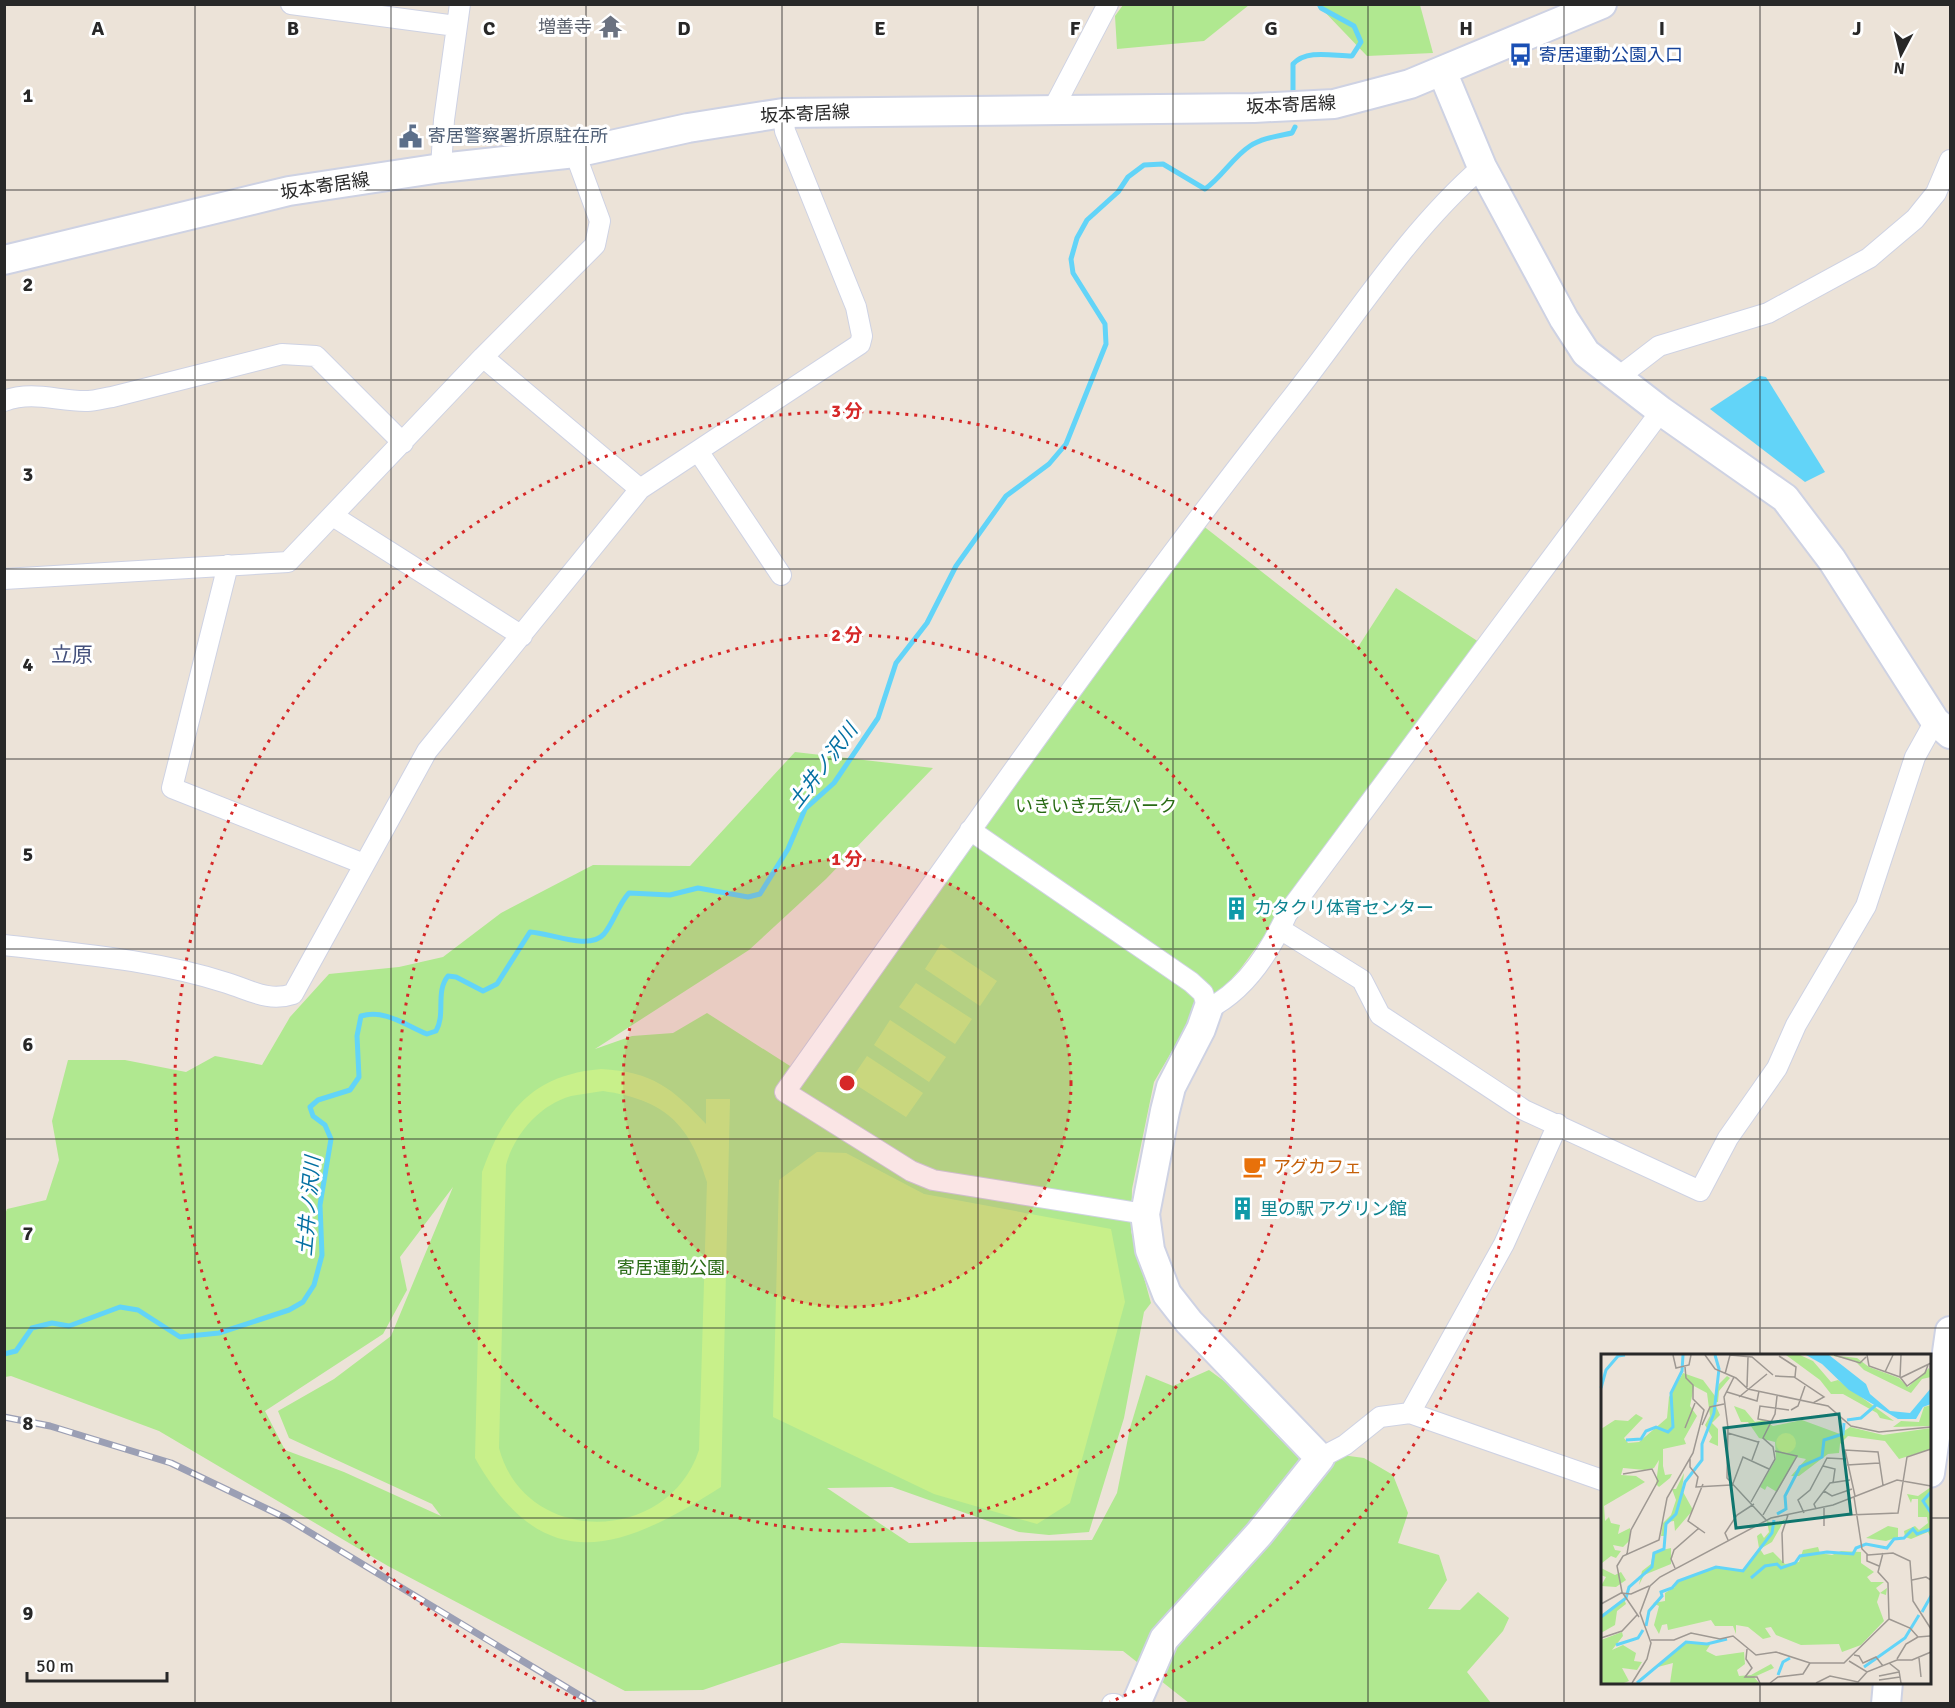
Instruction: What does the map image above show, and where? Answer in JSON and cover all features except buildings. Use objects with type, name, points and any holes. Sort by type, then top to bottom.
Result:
[{"type":"street","points":[[291,4],[456,26]]},
{"type":"street","points":[[441,168],[444,120],[460,4]]},
{"type":"street","points":[[1053,109],[1108,4]]},
{"type":"street","name":"坂本寄居線","points":[[4,260],[289,191],[441,168],[575,153],[688,128],[783,113],[1254,108],[1334,104],[1380,93],[1442,71],[1602,4]]},
{"type":"street","points":[[1280,929],[1362,980],[1380,1015],[1524,1110],[1700,1191],[1728,1138],[1777,1068],[1796,1025],[1866,906],[1916,757],[1943,728],[1832,560],[1785,498],[1616,379],[1586,353],[1564,319],[1482,167],[1442,71]]},
{"type":"street","points":[[4,945],[144,961],[192,972],[277,999],[293,994],[427,751],[640,489],[860,344],[862,336],[856,307],[785,131],[783,113]]},
{"type":"street","points":[[4,579],[288,562],[483,357],[595,244],[600,221],[575,153]]},
{"type":"street","points":[[1616,379],[1659,346],[1768,313],[1869,258],[1915,219],[1936,193],[1950,160]]},
{"type":"street","points":[[1145,1214],[933,1180],[911,1171],[785,1092],[970,830],[1197,519],[1408,244],[1482,167]]},
{"type":"street","points":[[4,401],[20,395],[41,395],[88,401],[282,354],[316,356],[403,443]]},
{"type":"street","points":[[483,357],[640,489]]},
{"type":"street","points":[[1208,1008],[1226,1000],[1252,974],[1287,914],[1661,411]]},
{"type":"street","points":[[698,451],[781,575]]},
{"type":"street","points":[[333,516],[522,636]]},
{"type":"street","points":[[228,565],[172,788],[364,864]]},
{"type":"street","points":[[970,830],[1191,982],[1203,993],[1208,1008],[1202,1029],[1171,1087],[1145,1214],[1150,1250],[1167,1294],[1188,1322],[1320,1458]]},
{"type":"street","points":[[1410,1413],[1504,1244],[1558,1124]]},
{"type":"street","points":[[1931,1459],[1950,1331]]},
{"type":"street","points":[[1136,1704],[1164,1639],[1259,1534],[1320,1458],[1345,1445],[1380,1417],[1410,1413],[1601,1480]]},
{"type":"street","points":[[1886,1704],[1888,1684]]},
{"type":"green space","points":[[1123,5],[1249,5],[1204,41],[1117,49],[1115,16]]},
{"type":"green space","points":[[1318,5],[1420,5],[1433,53],[1367,56]]},
{"type":"green space","points":[[1202,525],[1358,647],[1396,588],[1479,642],[1241,968],[1179,1039],[1154,1082],[1132,1189],[1131,1231],[1151,1303],[1144,1312],[1124,1418],[1089,1532],[1049,1535],[1019,1532],[892,1487],[827,1488],[909,1543],[1092,1540],[1117,1493],[1130,1428],[1146,1375],[1173,1386],[1209,1370],[1235,1389],[1279,1438],[1334,1454],[1364,1458],[1393,1475],[1408,1513],[1398,1543],[1439,1555],[1447,1580],[1428,1609],[1460,1610],[1478,1592],[1509,1618],[1503,1631],[1467,1672],[1491,1703],[1189,1703],[1123,1651],[841,1643],[703,1690],[625,1691],[388,1566],[159,1431],[11,1376],[5,1377],[4,1217],[7,1209],[46,1200],[59,1160],[52,1121],[68,1060],[125,1060],[186,1072],[215,1056],[262,1065],[290,1017],[329,974],[399,967],[443,957],[501,913],[593,865],[690,866],[795,752],[933,768],[826,879],[749,950],[595,1049],[632,1036],[673,1033],[707,1013],[801,1073]],"holes":[[[453,1187],[391,1336],[334,1379],[278,1411],[289,1438],[432,1504],[441,1516],[344,1472],[285,1450],[265,1411],[383,1334],[407,1290],[400,1257]]]},
{"type":"green space","points":[[941,944],[997,981],[980,1006],[925,969]]},
{"type":"green space","points":[[916,983],[972,1019],[955,1044],[899,1007]]},
{"type":"green space","points":[[890,1020],[946,1057],[929,1082],[874,1045]]},
{"type":"green space","points":[[867,1056],[923,1093],[906,1117],[850,1081]]},
{"type":"green space","points":[[601,1069],[648,1078],[672,1092],[706,1124],[706,1099],[730,1099],[721,1487],[650,1527],[617,1538],[586,1542],[557,1538],[528,1523],[501,1497],[475,1458],[482,1172],[500,1131],[524,1100],[539,1088],[556,1079]],"holes":[[[603,1091],[625,1095],[658,1108],[672,1118],[692,1144],[707,1182],[699,1450],[683,1481],[658,1504],[629,1517],[597,1522],[566,1517],[537,1503],[514,1480],[499,1448],[506,1165],[522,1132],[548,1106],[571,1096]]]},
{"type":"green space","points":[[817,1152],[846,1153],[924,1194],[1111,1229],[1125,1302],[1070,1503],[1037,1524],[934,1494],[773,1417],[779,1180]]},
{"type":"water","points":[[1760,376],[1766,377],[1825,472],[1805,482],[1710,409]]},
{"type":"waterway","name":"土井ノ沢川","points":[[1293,94],[1293,64],[1299,59],[1321,54],[1352,56],[1361,42],[1354,26],[1321,8],[1319,4]]},
{"type":"waterway","name":"土井ノ沢川","points":[[4,1354],[16,1351],[32,1328],[52,1323],[69,1326],[120,1307],[138,1310],[180,1337],[219,1333],[289,1310],[303,1302],[314,1285],[322,1255],[320,1205],[331,1139],[325,1125],[313,1116],[310,1107],[318,1100],[350,1090],[359,1077],[357,1036],[361,1016],[370,1014],[387,1016],[427,1034],[436,1031],[439,1024],[442,989],[448,976],[456,977],[483,991],[497,984],[530,932],[569,940],[597,939],[604,934],[629,893],[670,895],[698,888],[748,897],[760,894],[788,849],[805,809],[834,783],[878,718],[896,663],[927,623],[956,566],[1006,496],[1049,464],[1066,444],[1106,344],[1105,324],[1073,273],[1071,259],[1077,238],[1087,220],[1118,192],[1128,177],[1144,165],[1163,164],[1205,189],[1250,146],[1265,139],[1292,133],[1295,127]]},
{"type":"railway","points":[[4,1417],[50,1426],[171,1463],[286,1518],[594,1704]]},
{"type":"place","name":"増善寺","points":[[610,27]]},
{"type":"place","name":"寄居運動公園入口","points":[[1521,55]]},
{"type":"place","name":"寄居警察署折原駐在所","points":[[410,136]]},
{"type":"place","name":"カタクリ体育センター","points":[[1236,908]]},
{"type":"place","name":"アグカフェ","points":[[1255,1167]]},
{"type":"place","name":"里の駅 アグリン館","points":[[1242,1209]]},
{"type":"district","name":"立原","points":[[72,655]]},
{"type":"park label","name":"いきいき元気パーク","points":[[1096,806]]},
{"type":"park label","name":"寄居運動公園","points":[[671,1268]]}]
